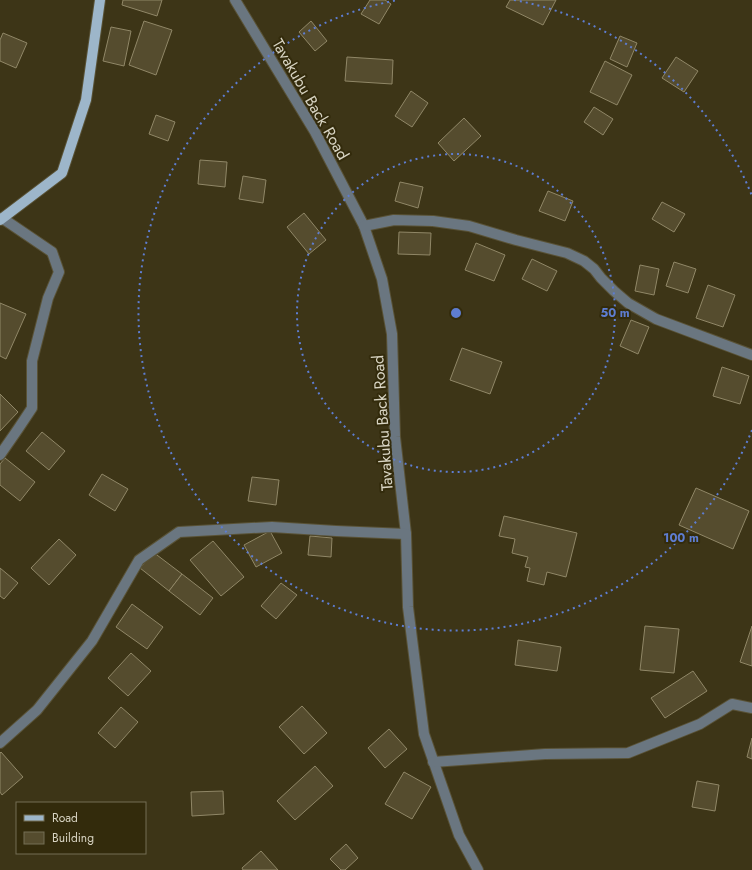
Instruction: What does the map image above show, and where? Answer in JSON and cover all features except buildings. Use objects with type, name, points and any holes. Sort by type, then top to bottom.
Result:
[{"type":"main road","points":[[1,219],[62,173],[86,100],[100,0]]},
{"type":"street","name":"Tavakubu Back Road","points":[[235,0],[315,132],[364,226],[382,279],[392,334],[395,437],[406,534],[408,607],[424,734],[459,835],[478,870]]},
{"type":"street","points":[[0,455],[32,408],[32,361],[48,298],[59,272],[52,252],[1,219]]},
{"type":"street","points":[[364,226],[394,220],[433,221],[469,226],[576,256],[594,269],[601,278],[628,303],[656,319],[752,356]]},
{"type":"street","points":[[0,743],[37,710],[92,641],[139,560],[179,532],[272,527],[406,534]]},
{"type":"street","points":[[433,762],[545,754],[628,753],[700,724],[732,704],[752,708]]}]
